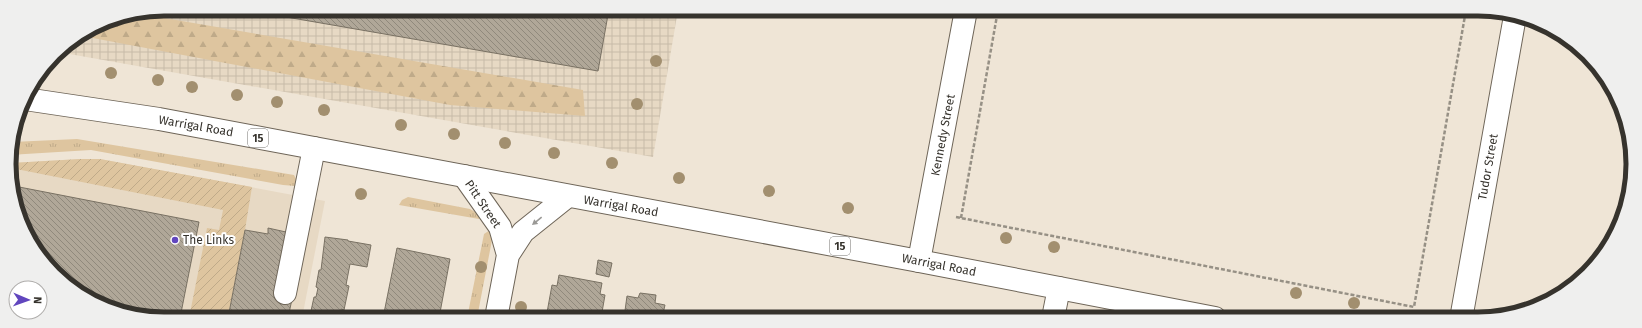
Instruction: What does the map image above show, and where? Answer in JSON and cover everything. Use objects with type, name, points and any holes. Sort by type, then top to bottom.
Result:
[{"type":"main road","name":"Kennedy Street","points":[[919,261],[965,16]]},
{"type":"main road","name":"Tudor Street","points":[[1462,312],[1514,21]]},
{"type":"main road","name":"Warrigal Road","points":[[31,100],[159,119],[1185,312]]},
{"type":"main road","points":[[286,293],[314,148]]},
{"type":"main road","name":"Pitt Street","points":[[464,176],[500,227],[508,255]]},
{"type":"main road","name":"Pitt Street","points":[[497,312],[508,255],[523,232],[568,196]]},
{"type":"main road","points":[[1054,312],[1059,288]]},
{"type":"path","points":[[961,218],[997,16]]},
{"type":"path","points":[[928,212],[1414,307],[1465,16]]},
{"type":"shaded area","points":[[154,16],[677,16],[653,157],[66,53],[82,41],[107,27],[126,21]]},
{"type":"shaded area","name":"The Links","points":[[100,159],[325,201],[303,312],[154,312],[126,307],[99,297],[82,287],[59,269],[36,238],[27,221],[21,202],[17,183],[16,163]]},
{"type":"green space","points":[[153,16],[583,90],[585,116],[450,105],[88,37],[116,24]]},
{"type":"green space","points":[[77,139],[294,175],[296,179],[295,186],[91,150],[16,155],[18,142]]},
{"type":"green space","points":[[100,159],[252,187],[229,312],[190,312],[207,228],[219,230],[223,210],[16,169],[16,163]]},
{"type":"green space","points":[[408,197],[470,209],[480,215],[479,219],[399,205],[402,200]]},
{"type":"green space","points":[[490,230],[492,240],[478,312],[468,312],[484,234]]},
{"type":"building","points":[[280,16],[608,16],[598,71]]},
{"type":"building","points":[[18,187],[199,222],[181,312],[145,311],[107,301],[82,287],[59,269],[41,246],[31,229],[24,212]]},
{"type":"building","points":[[268,228],[295,234],[295,285],[289,312],[229,312],[245,230],[268,234]]},
{"type":"building","points":[[325,237],[371,245],[367,267],[350,264],[346,285],[349,286],[344,310],[341,309],[341,312],[311,311],[314,297],[316,297],[318,288],[316,287],[319,270],[321,270]]},
{"type":"building","points":[[397,248],[450,259],[440,312],[384,312]]},
{"type":"building","points":[[598,260],[612,263],[609,277],[596,274]]},
{"type":"building","points":[[559,275],[602,283],[600,294],[605,295],[602,312],[547,312],[552,285],[557,286]]},
{"type":"building","points":[[640,293],[656,295],[655,303],[665,305],[663,312],[625,312],[627,296],[638,298]]},
{"type":"place","name":"The Links","points":[[175,240]]}]
